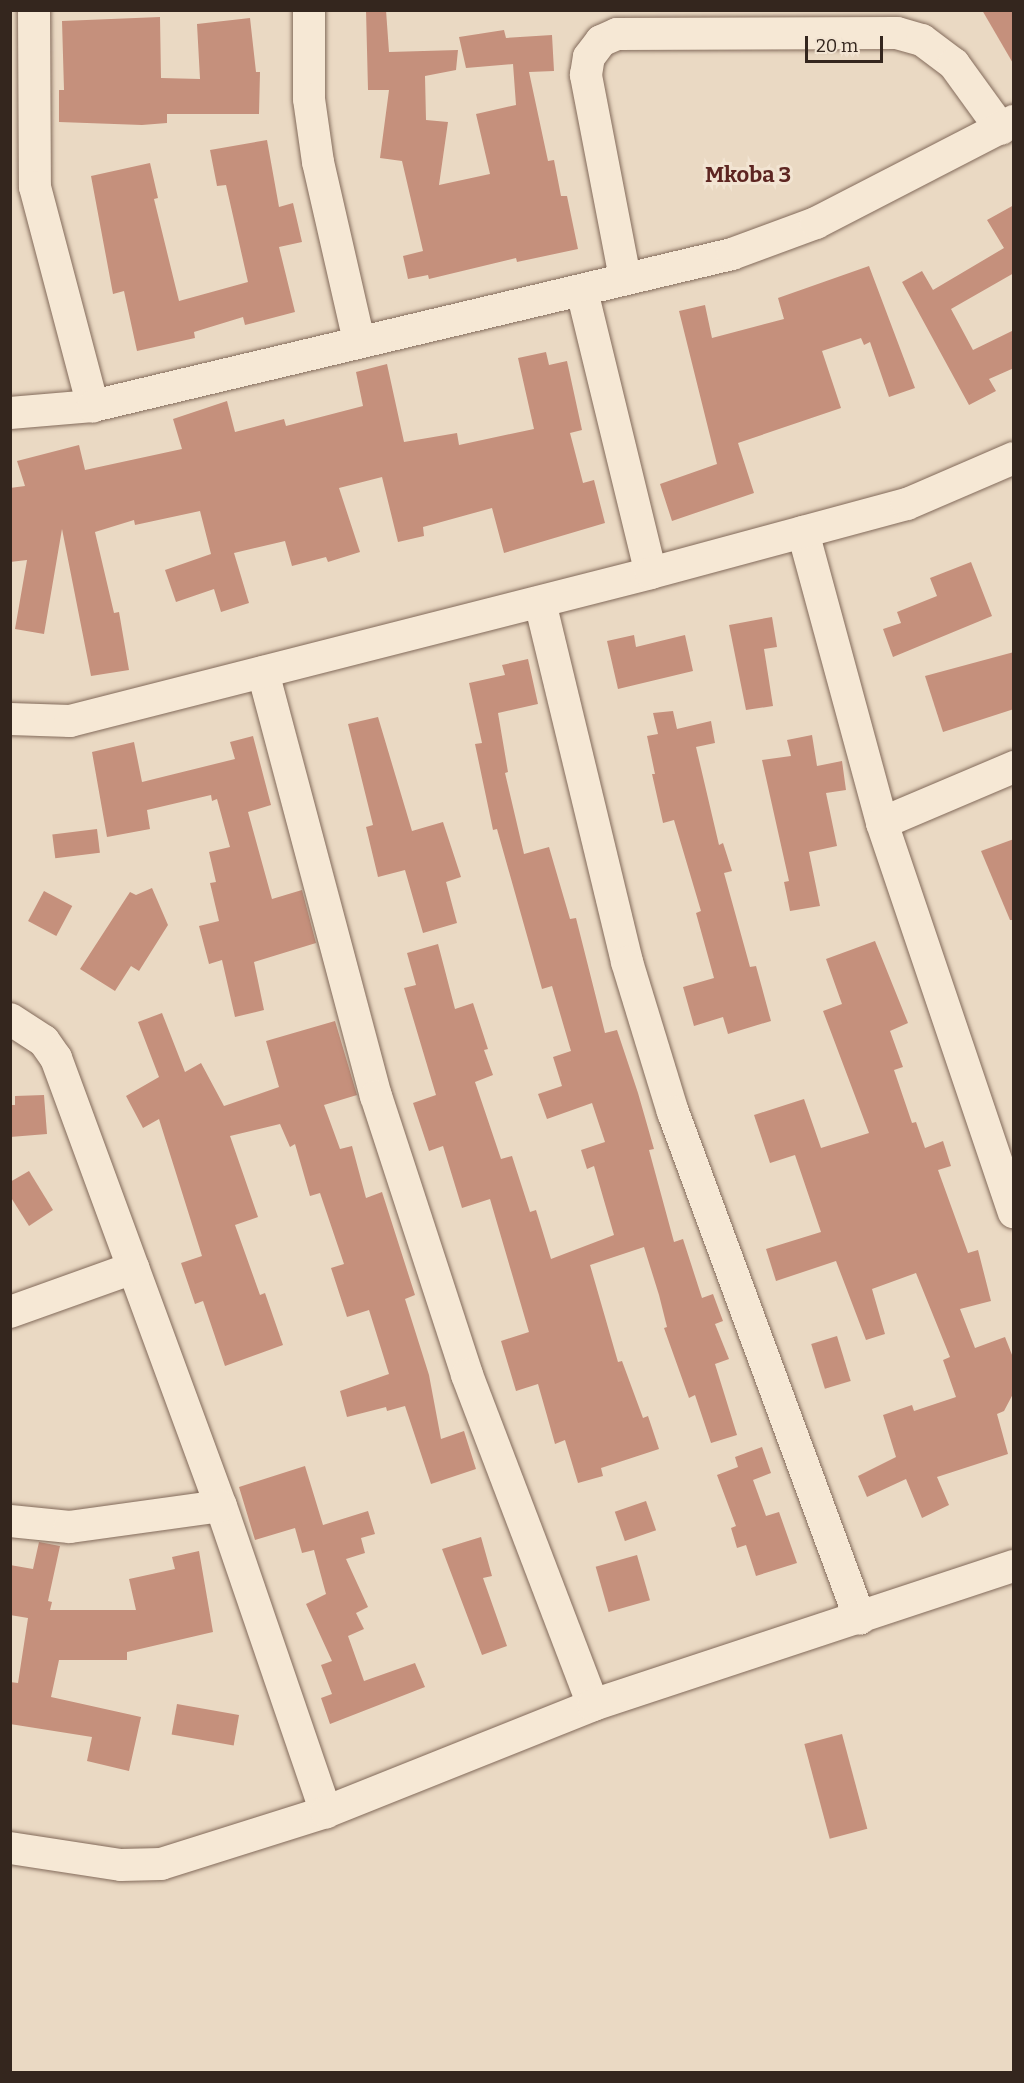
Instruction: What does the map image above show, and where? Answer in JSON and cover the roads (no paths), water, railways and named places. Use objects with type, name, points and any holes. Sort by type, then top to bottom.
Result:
[{"type":"street","points":[[34,10],[23,136],[93,406]]},
{"type":"street","points":[[309,10],[309,99],[318,162],[359,341]]},
{"type":"street","points":[[10,413],[93,406],[732,254],[816,223],[1007,125],[954,64],[922,40],[897,33],[617,34],[601,41],[589,57],[586,75],[625,278]]},
{"type":"street","points":[[582,291],[651,573]]},
{"type":"street","points":[[10,719],[70,721],[540,602],[907,504],[1014,458]]},
{"type":"street","points":[[803,532],[882,823],[1014,1212]]},
{"type":"street","points":[[540,602],[627,962],[660,1069],[860,1619]]},
{"type":"street","points":[[263,672],[376,1096],[467,1376],[593,1705]]},
{"type":"street","points":[[882,823],[1014,767]]},
{"type":"street","points":[[10,1019],[44,1041],[56,1058],[221,1506],[326,1812]]},
{"type":"street","points":[[10,1312],[133,1268]]},
{"type":"street","points":[[10,1521],[70,1527],[221,1506]]},
{"type":"street","points":[[10,1848],[146,1866],[326,1812],[593,1705],[860,1619],[1014,1566]]},
{"type":"district","name":"Mkoba 3","points":[[748,175]]}]
